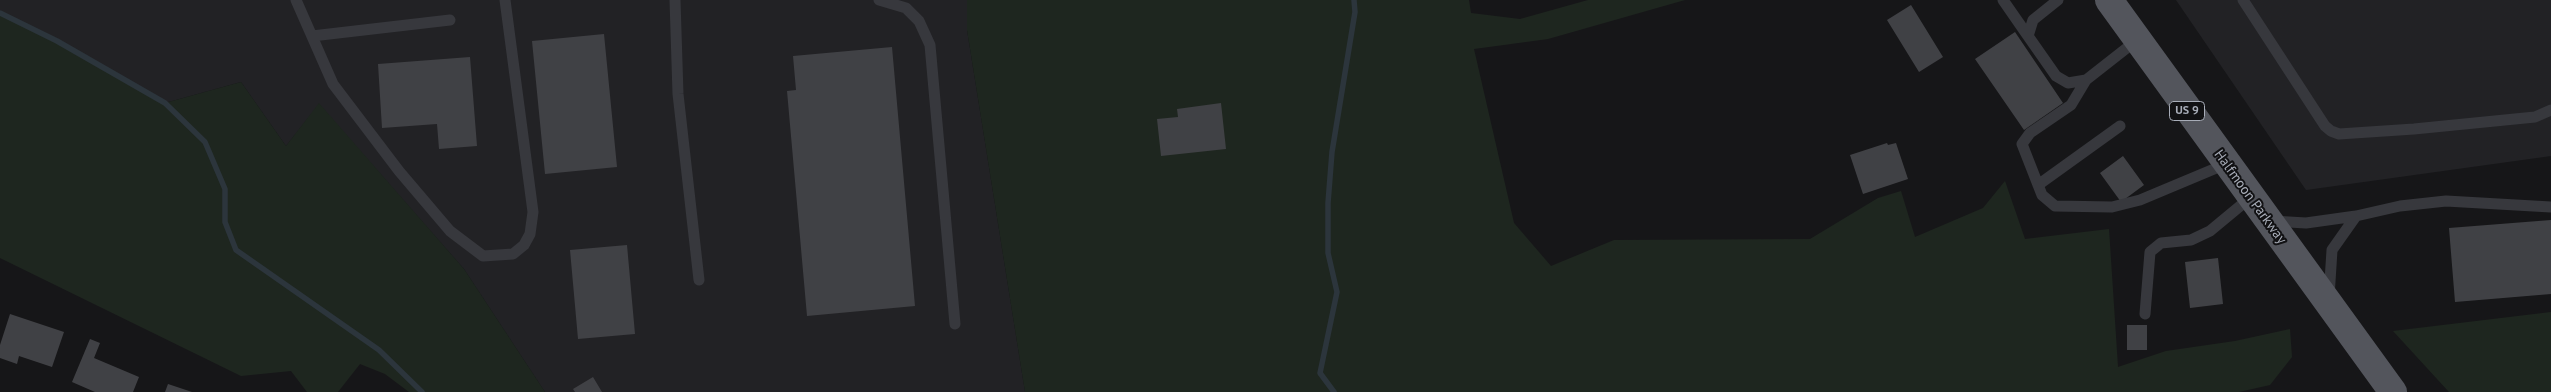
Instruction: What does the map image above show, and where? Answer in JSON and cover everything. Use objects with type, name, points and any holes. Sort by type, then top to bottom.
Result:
[{"type":"main road","name":"Halfmoon Parkway","points":[[2109,0],[2393,392]]},
{"type":"lane","points":[[296,0],[333,84],[399,171],[450,231],[482,256],[513,254],[524,245],[530,234],[533,212],[505,0]]},
{"type":"lane","points":[[676,0],[674,12],[678,94],[700,280]]},
{"type":"lane","points":[[879,0],[906,8],[919,21],[930,45],[955,324]]},
{"type":"lane","points":[[2003,0],[2056,76],[2068,84],[2086,80]]},
{"type":"lane","points":[[2028,36],[2032,20],[2058,0]]},
{"type":"lane","points":[[2242,0],[2324,126],[2338,134],[2534,117],[2551,110]]},
{"type":"lane","points":[[312,36],[450,20]]},
{"type":"lane","points":[[2137,40],[2086,80],[2070,105],[2030,133],[2022,144],[2042,194],[2055,206],[2112,207],[2140,200],[2226,164]]},
{"type":"lane","points":[[2038,185],[2120,126]]},
{"type":"lane","points":[[2145,314],[2150,252],[2161,243],[2192,240],[2210,231],[2251,197]]},
{"type":"lane","points":[[2268,221],[2306,223],[2356,216],[2400,206],[2446,201],[2551,207]]},
{"type":"lane","points":[[2329,304],[2332,250],[2356,216]]},
{"type":"shaded area","points":[[0,0],[967,0],[967,30],[1025,392],[545,392],[464,269],[319,104],[286,146],[241,82],[165,103],[57,41],[0,13]]},
{"type":"shaded area","points":[[967,0],[1469,0],[1471,13],[1520,19],[1588,0],[1685,0],[1548,39],[1474,49],[1514,223],[1551,266],[1614,240],[1810,239],[1878,198],[1901,191],[1915,237],[1983,208],[2005,181],[2025,239],[2109,229],[2118,367],[2166,351],[2235,341],[2290,329],[2292,357],[2270,385],[2239,392],[1025,392],[967,30]]},
{"type":"shaded area","points":[[2176,0],[2551,0],[2551,156],[2306,190]]},
{"type":"shaded area","points":[[0,13],[57,41],[165,103],[241,82],[286,146],[319,103],[464,269],[545,392],[409,392],[385,374],[360,364],[338,392],[307,392],[291,371],[241,376],[0,258]]},
{"type":"shaded area","points":[[2551,312],[2551,392],[2449,392],[2393,331]]},
{"type":"building","points":[[1911,5],[1943,57],[1919,72],[1887,20]]},
{"type":"building","points":[[2015,32],[2063,103],[2024,130],[1975,59]]},
{"type":"building","points":[[604,34],[617,167],[545,174],[532,41]]},
{"type":"building","points":[[892,47],[915,306],[807,316],[787,91],[796,90],[793,56]]},
{"type":"building","points":[[470,57],[477,146],[439,149],[437,124],[382,128],[378,64]]},
{"type":"building","points":[[1221,103],[1226,149],[1161,156],[1157,119],[1178,117],[1177,109]]},
{"type":"building","points":[[1887,143],[1888,145],[1896,143],[1908,179],[1863,194],[1850,155]]},
{"type":"building","points":[[2123,156],[2144,185],[2121,202],[2100,173]]},
{"type":"building","points":[[2551,220],[2551,294],[2455,302],[2449,228]]},
{"type":"building","points":[[627,245],[635,334],[578,339],[570,250]]},
{"type":"building","points":[[2218,258],[2223,304],[2190,308],[2185,262]]},
{"type":"building","points":[[10,314],[64,332],[52,367],[19,356],[17,364],[0,358],[0,345]]},
{"type":"building","points":[[2127,325],[2147,325],[2147,350],[2127,350]]},
{"type":"building","points":[[90,339],[100,343],[94,358],[139,377],[133,392],[95,392],[72,382]]},
{"type":"building","points":[[593,377],[602,392],[575,392],[573,389]]},
{"type":"building","points":[[168,384],[192,392],[165,392]]},
{"type":"waterway","points":[[1334,392],[1320,373],[1337,292],[1328,253],[1328,203],[1332,152],[1355,12],[1354,0]]},
{"type":"waterway","points":[[0,13],[57,41],[165,103],[205,142],[225,189],[225,222],[236,250],[379,350],[422,392]]}]
